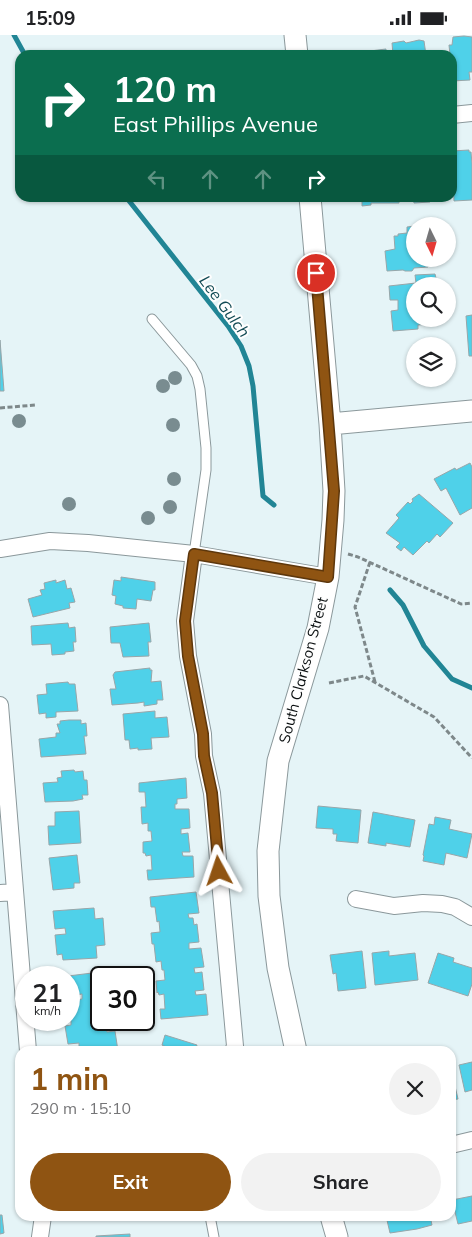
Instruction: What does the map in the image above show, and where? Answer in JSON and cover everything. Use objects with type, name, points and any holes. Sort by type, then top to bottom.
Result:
[{"type":"street","points":[[295,35],[296,50]]},
{"type":"street","points":[[457,114],[472,113]]},
{"type":"street","name":"South Clarkson Street","points":[[295,1046],[278,968],[269,896],[268,851],[278,761],[318,628],[328,577],[334,491],[310,202]]},
{"type":"street","points":[[330,424],[472,411]]},
{"type":"street","points":[[0,549],[50,541],[88,543],[194,554],[328,577]]},
{"type":"street","points":[[194,554],[185,621],[188,656],[212,793],[234,1046]]},
{"type":"street","points":[[0,705],[8,892],[27,1046]]},
{"type":"street","points":[[356,899],[394,906],[423,903],[442,904],[455,907],[472,917]]},
{"type":"street","points":[[456,1144],[472,1140]]},
{"type":"street","points":[[40,1237],[42,1221]]},
{"type":"street","points":[[333,1221],[337,1237]]},
{"type":"lane","points":[[152,319],[191,365],[197,376],[200,389],[206,448],[206,470],[194,554]]},
{"type":"lane","points":[[211,1221],[214,1237]]},
{"type":"path","points":[[0,408],[35,405]]},
{"type":"path","points":[[376,683],[355,607],[370,562],[461,603],[472,603]]},
{"type":"path","points":[[329,683],[364,676],[434,717],[472,758]]},
{"type":"building","points":[[453,37],[472,37],[472,72],[469,72],[470,80],[457,81],[457,50],[450,50],[449,45],[452,45]]},
{"type":"building","points":[[419,40],[424,41],[425,50],[393,50],[392,43],[404,41],[406,43]]},
{"type":"building","points":[[469,150],[471,152],[472,200],[457,201],[457,151]]},
{"type":"building","points":[[362,202],[399,202],[371,203],[371,205],[362,206]]},
{"type":"building","points":[[406,233],[406,267],[428,267],[414,268],[412,271],[387,271],[385,251],[395,249],[394,236],[398,236],[398,234]]},
{"type":"building","points":[[435,274],[436,277],[415,277],[415,275]]},
{"type":"building","points":[[406,284],[406,327],[418,327],[418,329],[393,331],[391,311],[398,310],[398,300],[390,300],[389,286]]},
{"type":"building","points":[[472,315],[472,356],[469,356],[466,316]]},
{"type":"building","points":[[0,340],[4,391],[0,391]]},
{"type":"building","points":[[470,463],[472,467],[472,508],[460,515],[446,488],[441,491],[434,479],[455,468],[456,470]]},
{"type":"building","points":[[419,494],[453,523],[440,537],[437,534],[429,543],[427,541],[413,555],[404,547],[401,551],[396,547],[400,543],[386,533],[399,518],[396,515],[408,502],[410,504],[413,501],[412,499]]},
{"type":"building","points":[[121,577],[155,582],[155,590],[153,590],[151,601],[137,599],[136,609],[123,608],[123,606],[115,604],[116,596],[112,595],[114,580],[121,581]]},
{"type":"building","points":[[56,580],[56,583],[65,580],[67,589],[71,588],[75,602],[69,603],[70,608],[33,617],[28,599],[42,595],[40,590],[45,589],[44,583]]},
{"type":"building","points":[[68,623],[69,628],[75,627],[76,642],[73,642],[74,651],[52,655],[51,644],[32,645],[31,626]]},
{"type":"building","points":[[149,623],[151,642],[148,642],[149,656],[123,657],[120,643],[111,643],[110,627]]},
{"type":"building","points":[[150,668],[152,670],[151,682],[161,681],[163,700],[157,700],[157,704],[144,706],[144,702],[112,705],[110,689],[116,689],[113,675],[115,672]]},
{"type":"building","points":[[68,682],[69,684],[75,684],[78,711],[56,712],[56,717],[46,718],[46,713],[39,714],[37,695],[47,694],[46,684]]},
{"type":"building","points":[[155,711],[155,718],[167,717],[169,737],[151,738],[152,749],[130,749],[129,740],[125,740],[123,714]]},
{"type":"building","points":[[81,720],[81,724],[86,723],[87,736],[84,736],[86,754],[41,757],[39,739],[56,737],[56,733],[60,733],[57,724],[60,724],[60,721]]},
{"type":"building","points":[[74,770],[75,772],[83,771],[84,780],[87,780],[88,795],[82,795],[83,799],[73,801],[45,802],[43,783],[58,782],[57,778],[62,777],[61,771]]},
{"type":"building","points":[[186,778],[187,798],[177,799],[175,809],[189,809],[190,828],[181,829],[181,834],[188,833],[190,852],[182,852],[183,856],[193,856],[194,877],[148,880],[147,870],[152,870],[151,855],[146,856],[143,853],[143,842],[152,841],[151,831],[148,831],[148,823],[142,824],[141,807],[146,807],[145,792],[139,792],[139,783]]},
{"type":"building","points":[[318,806],[361,810],[358,843],[336,841],[337,834],[333,834],[333,829],[316,828]]},
{"type":"building","points":[[79,811],[81,843],[49,845],[48,826],[55,826],[55,812]]},
{"type":"building","points":[[373,812],[415,820],[410,847],[386,843],[386,846],[368,843]]},
{"type":"building","points":[[435,817],[451,820],[449,829],[472,834],[467,858],[446,853],[444,865],[423,861],[429,824],[434,825]]},
{"type":"building","points":[[77,855],[80,883],[74,883],[74,888],[53,890],[49,858]]},
{"type":"building","points":[[196,892],[199,913],[188,914],[189,918],[193,918],[194,925],[197,924],[199,942],[189,943],[189,949],[201,948],[204,967],[194,968],[195,973],[202,972],[204,990],[195,991],[196,995],[206,994],[208,1015],[161,1019],[160,1009],[165,1009],[164,994],[159,995],[157,993],[156,981],[165,980],[161,961],[156,962],[154,944],[152,944],[151,933],[160,932],[155,907],[151,907],[150,897]]},
{"type":"building","points":[[94,908],[95,919],[103,918],[105,945],[96,946],[97,958],[63,960],[62,954],[57,955],[55,935],[66,934],[65,928],[55,929],[53,911]]},
{"type":"building","points":[[362,951],[366,988],[338,991],[336,973],[333,974],[330,955]]},
{"type":"building","points":[[389,951],[389,956],[415,953],[418,980],[375,985],[372,953]]},
{"type":"building","points":[[438,953],[454,958],[453,962],[472,968],[472,984],[468,996],[428,983]]},
{"type":"building","points":[[90,973],[90,1031],[115,1031],[117,1046],[79,1046],[79,1043],[68,1044],[66,1031],[80,1031],[80,999],[82,999],[82,994],[80,994],[80,974]]},
{"type":"building","points":[[165,1035],[197,1045],[164,1046],[162,1045]]},
{"type":"building","points":[[472,1062],[472,1090],[465,1092],[459,1065]]},
{"type":"building","points":[[472,1196],[472,1221],[458,1224],[456,1199]]},
{"type":"building","points":[[0,1215],[2,1215],[4,1233],[0,1234]]},
{"type":"building","points":[[387,1221],[431,1221],[432,1225],[390,1233]]},
{"type":"building","points":[[130,1234],[130,1237],[96,1237],[96,1236]]},
{"type":"waterway","name":"Lee Gulch","points":[[14,35],[22,50]]},
{"type":"waterway","name":"Lee Gulch","points":[[130,202],[228,326],[241,346],[249,366],[253,386],[263,496],[274,505]]},
{"type":"waterway","name":"Lee Gulch","points":[[390,590],[403,605],[424,646],[452,679],[472,688]]},
{"type":"route","points":[[219,871],[212,793],[188,656],[185,621],[194,554],[328,577],[334,491],[330,424],[316,273]]}]
